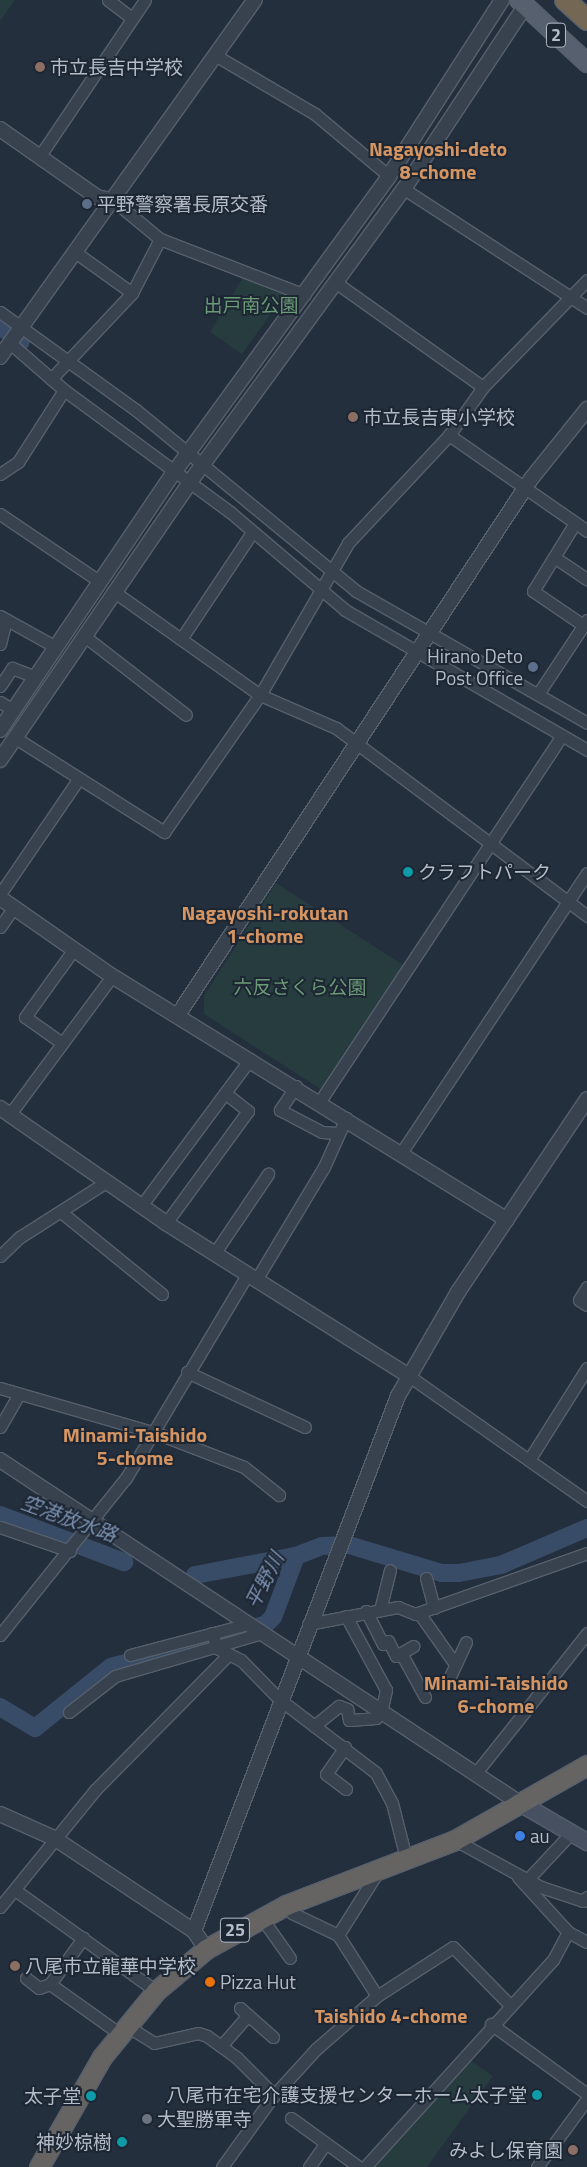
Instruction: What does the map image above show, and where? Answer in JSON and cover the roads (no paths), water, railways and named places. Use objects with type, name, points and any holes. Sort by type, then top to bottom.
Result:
[{"type":"highway","points":[[565,0],[587,20]]},
{"type":"highway","name":"25","points":[[39,2167],[124,2030],[156,1991],[206,1949],[261,1917],[286,1905],[407,1862],[455,1840],[518,1802],[587,1765]]},
{"type":"main road","name":"2","points":[[524,2],[587,63]]},
{"type":"main road","points":[[518,1802],[587,1842]]},
{"type":"street","points":[[108,0],[132,18]]},
{"type":"street","points":[[39,157],[144,0]]},
{"type":"street","points":[[0,357],[114,200],[255,0]]},
{"type":"street","points":[[0,730],[54,646],[175,471],[305,295],[389,176],[502,0]]},
{"type":"street","points":[[0,760],[113,591],[202,464],[404,189],[524,2]]},
{"type":"street","points":[[215,55],[315,114],[389,176]]},
{"type":"street","points":[[0,129],[96,197],[114,200],[160,239],[305,295]]},
{"type":"street","points":[[404,189],[571,295],[587,308]]},
{"type":"street","points":[[51,379],[63,361],[132,293],[160,239]]},
{"type":"street","points":[[75,252],[132,293]]},
{"type":"street","points":[[14,737],[164,832],[260,695],[320,588],[348,543],[449,435],[483,387],[587,280]]},
{"type":"street","points":[[335,282],[483,387]]},
{"type":"street","points":[[0,312],[20,329],[189,453],[356,591],[587,723]]},
{"type":"street","points":[[10,343],[64,390],[230,512],[251,534],[345,610],[587,750]]},
{"type":"street","points":[[0,474],[18,462],[64,390]]},
{"type":"street","points":[[178,1015],[432,634],[526,488],[587,410]]},
{"type":"street","points":[[449,435],[587,531]]},
{"type":"street","points":[[0,514],[99,581]]},
{"type":"street","points":[[538,694],[585,623],[533,591],[576,523]]},
{"type":"street","points":[[180,639],[251,534]]},
{"type":"street","points":[[554,557],[587,579]]},
{"type":"street","points":[[113,591],[260,695],[336,728],[567,903],[587,916]]},
{"type":"street","points":[[0,644],[3,618],[54,646]]},
{"type":"street","points":[[83,635],[186,715]]},
{"type":"street","points":[[0,686],[12,668],[35,677]]},
{"type":"street","points":[[0,702],[13,710]]},
{"type":"street","points":[[320,1101],[562,736]]},
{"type":"street","points":[[0,894],[80,778]]},
{"type":"street","points":[[402,1153],[587,873]]},
{"type":"street","points":[[0,898],[112,976],[296,1086],[507,1220]]},
{"type":"street","points":[[0,927],[14,908]]},
{"type":"street","points":[[62,1044],[25,1017],[74,949]]},
{"type":"street","points":[[112,976],[62,1044],[5,1111],[166,1223],[423,1385],[587,1501]]},
{"type":"street","points":[[141,1206],[250,1059]]},
{"type":"street","points":[[296,1086],[280,1110],[322,1132],[337,1133]]},
{"type":"street","points":[[166,1223],[248,1111],[225,1093]]},
{"type":"street","points":[[194,1931],[308,1624],[408,1376],[507,1220],[587,1099]]},
{"type":"street","points":[[0,1635],[4,1622],[94,1523],[156,1433],[187,1372],[324,1167],[337,1133],[346,1118]]},
{"type":"street","points":[[214,1254],[268,1174]]},
{"type":"street","points":[[0,1256],[20,1237],[106,1182]]},
{"type":"street","points":[[61,1212],[162,1294]]},
{"type":"street","points":[[587,1287],[579,1300],[587,1305]]},
{"type":"street","points":[[529,1460],[587,1368]]},
{"type":"street","points":[[187,1372],[305,1426]]},
{"type":"street","points":[[0,1388],[156,1433],[244,1467],[279,1494]]},
{"type":"street","points":[[0,1427],[19,1394]]},
{"type":"street","points":[[0,1460],[518,1802]]},
{"type":"street","points":[[0,1527],[70,1551]]},
{"type":"street","points":[[308,1624],[366,1611],[398,1607],[419,1613],[587,1553]]},
{"type":"street","points":[[380,1610],[390,1570]]},
{"type":"street","points":[[426,1578],[434,1608]]},
{"type":"street","points":[[366,1611],[384,1644],[388,1641],[396,1656],[413,1646]]},
{"type":"street","points":[[419,1613],[455,1664]]},
{"type":"street","points":[[314,1726],[340,1706],[347,1709],[349,1720],[376,1718],[381,1712],[386,1690],[346,1616]]},
{"type":"street","points":[[130,1655],[248,1624]]},
{"type":"street","points":[[474,1774],[587,1632]]},
{"type":"street","points":[[212,1633],[217,1648],[241,1660],[279,1700],[345,1747],[387,1788],[407,1862]]},
{"type":"street","points":[[69,1712],[115,1676],[217,1648],[262,1633]]},
{"type":"street","points":[[447,1683],[466,1642]]},
{"type":"street","points":[[401,1653],[425,1697]]},
{"type":"street","points":[[0,1907],[54,1838],[131,1750],[228,1655]]},
{"type":"street","points":[[345,1747],[326,1774],[346,1789]]},
{"type":"street","points":[[0,1814],[54,1838],[194,1931],[206,1949]]},
{"type":"street","points":[[528,1879],[572,1833]]},
{"type":"street","points":[[455,1840],[528,1879],[583,1901],[587,1897]]},
{"type":"street","points":[[512,1870],[568,1932],[587,1942]]},
{"type":"street","points":[[338,1935],[377,1873]]},
{"type":"street","points":[[14,1890],[156,1991]]},
{"type":"street","points":[[286,1905],[292,1913],[338,1935],[377,1996]]},
{"type":"street","points":[[261,1917],[290,1958]]},
{"type":"street","points":[[365,2167],[509,2004],[553,1960],[568,1932]]},
{"type":"street","points":[[26,1978],[39,1988],[50,1984],[83,1938]]},
{"type":"street","points":[[222,2167],[274,2095],[316,2048],[377,1996],[453,1948],[509,2004]]},
{"type":"street","points":[[50,1984],[124,2030],[154,2044],[198,2033],[221,2046],[274,2095]]},
{"type":"street","points":[[221,2046],[244,2011],[273,2036]]},
{"type":"street","points":[[491,2024],[587,2094]]},
{"type":"street","points":[[537,2167],[587,2099]]},
{"type":"street","points":[[291,2118],[359,2167]]},
{"type":"street","points":[[309,2167],[326,2143]]},
{"type":"waterway","points":[[0,326],[21,342]]},
{"type":"waterway","name":"空港放水路","points":[[0,1515],[124,1562]]},
{"type":"waterway","name":"平野川","points":[[0,1707],[35,1728],[111,1667],[265,1625],[273,1617],[296,1556],[322,1546],[349,1545],[442,1573],[459,1573],[501,1565],[587,1528]]},
{"type":"waterway","name":"空港放水路","points":[[195,1575],[296,1556]]},
{"type":"place","name":"市立長吉中学校","points":[[40,67]]},
{"type":"place","name":"平野警察署長原交番","points":[[87,204]]},
{"type":"place","name":"市立長吉東小学校","points":[[353,417]]},
{"type":"place","name":"Hirano Deto Post Office","points":[[533,667]]},
{"type":"place","name":"クラフトパーク","points":[[408,872]]},
{"type":"place","name":"au","points":[[520,1836]]},
{"type":"place","name":"八尾市立龍華中学校","points":[[15,1966]]},
{"type":"place","name":"Pizza Hut","points":[[210,1982]]},
{"type":"place","name":"八尾市在宅介護支援センターホーム太子堂","points":[[537,2095]]},
{"type":"place","name":"太子堂","points":[[91,2096]]},
{"type":"place","name":"大聖勝軍寺","points":[[147,2119]]},
{"type":"place","name":"神妙椋樹","points":[[122,2142]]},
{"type":"place","name":"みよし保育園","points":[[573,2150]]},
{"type":"district","name":"Nagayoshi-deto 8-chome","points":[[438,160]]},
{"type":"district","name":"Nagayoshi-rokutan 1-chome","points":[[265,924]]},
{"type":"district","name":"Minami-Taishido 5-chome","points":[[135,1446]]},
{"type":"district","name":"Minami-Taishido 6-chome","points":[[496,1694]]},
{"type":"district","name":"Taishido 4-chome","points":[[391,2015]]},
{"type":"park label","name":"出戸南公園","points":[[251,305]]},
{"type":"park label","name":"六反さくら公園","points":[[300,987]]}]
